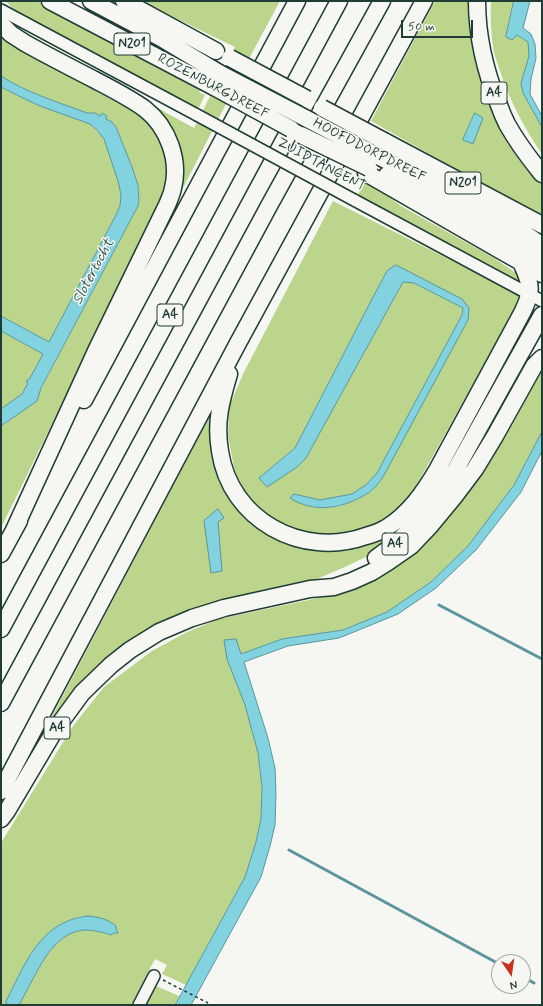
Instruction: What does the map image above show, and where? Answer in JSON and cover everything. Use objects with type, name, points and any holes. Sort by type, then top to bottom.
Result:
[{"type":"highway","name":"ROZENBURGDREEF","points":[[50,1],[217,80],[298,115]]},
{"type":"highway","name":"ROZENBURGDREEF","points":[[91,1],[159,37],[217,80],[296,132]]},
{"type":"highway","points":[[124,1],[223,54]]},
{"type":"highway","name":"A4","points":[[1,554],[298,1]]},
{"type":"highway","name":"A4","points":[[1,629],[338,1]]},
{"type":"highway","name":"A4","points":[[1,702],[270,204],[382,1]]},
{"type":"highway","name":"A4","points":[[1,791],[238,343],[424,1]]},
{"type":"highway","name":"A4","points":[[477,1],[479,38],[484,62],[494,95],[506,123],[524,151],[542,174]]},
{"type":"highway","name":"A4","points":[[2,13],[11,34],[146,110],[154,118],[169,141],[175,167],[173,188],[167,206],[96,351],[14,530]]},
{"type":"highway","name":"ROZENBURGDREEF","points":[[159,37],[223,54],[307,99]]},
{"type":"highway","name":"HOOFDDORPDREEF","points":[[307,99],[542,226]]},
{"type":"highway","name":"HOOFDDORPDREEF","points":[[298,115],[371,165],[542,274]]},
{"type":"highway","name":"HOOFDDORPDREEF","points":[[296,132],[521,231],[537,242],[542,249]]},
{"type":"highway","name":"HOOFDDORPDREEF","points":[[371,165],[542,256]]},
{"type":"highway","points":[[521,262],[536,297]]},
{"type":"highway","name":"A4","points":[[238,343],[220,407],[218,420],[218,435],[222,464],[232,487],[238,497],[253,514],[274,530],[311,542],[325,543],[354,541],[379,531],[391,524],[408,510],[425,490],[502,352],[522,313],[536,297]]},
{"type":"highway","name":"A4","points":[[310,589],[366,566],[396,543],[425,514],[441,494],[456,469],[542,315]]},
{"type":"highway","name":"A4","points":[[1,819],[55,730],[82,693],[111,665],[130,650],[159,632],[198,616],[224,608],[310,589],[334,587],[352,581],[372,572],[411,546],[454,497],[479,463],[534,366],[542,358]]},
{"type":"lane","name":"ZUIDTANGENT","points":[[2,13],[197,115],[536,297]]},
{"type":"lane","points":[[139,1005],[154,976]]},
{"type":"path","points":[[154,976],[208,1002]]},
{"type":"green space","points":[[6,1],[37,1],[199,88],[200,93],[205,95],[198,109],[18,13]]},
{"type":"green space","points":[[140,1],[280,1],[179,196],[155,110],[156,107],[194,128],[235,47]]},
{"type":"green space","points":[[435,1],[473,1],[521,158],[542,183],[542,218],[371,121]],"holes":[[[475,113],[483,118],[472,144],[463,140]]]},
{"type":"green space","points":[[491,1],[514,1],[506,37],[516,35],[528,42],[529,56],[521,83],[523,93],[542,127],[542,154],[523,124],[513,104],[494,53],[491,27]]},
{"type":"green space","points":[[1,34],[23,50],[128,107],[141,117],[151,126],[161,144],[165,154],[167,176],[166,186],[159,207],[1,528],[1,426],[40,391],[138,206],[139,201],[138,185],[132,167],[116,127],[112,122],[106,119],[107,116],[102,113],[100,116],[95,113],[87,113],[54,101],[21,87],[1,76]]},
{"type":"green space","points":[[1,87],[33,102],[90,124],[104,139],[120,189],[121,202],[119,209],[49,342],[1,316]]},
{"type":"green space","points":[[365,179],[401,206],[494,258],[516,273],[522,279],[523,285],[358,195]]},
{"type":"green space","points":[[333,201],[522,296],[415,488],[405,502],[370,527],[349,533],[331,535],[307,533],[287,527],[264,513],[246,494],[235,472],[228,437],[229,407],[243,374]],"holes":[[[387,271],[462,299],[468,320],[372,491],[340,506],[325,508],[311,507],[294,494],[320,500],[352,494],[367,484],[377,473],[462,315],[463,308],[414,283],[403,282],[306,458],[259,478],[295,448]]]},
{"type":"green space","points":[[1,331],[43,354],[29,381],[26,382],[28,383],[22,394],[1,409]]},
{"type":"green space","points":[[542,368],[542,432],[514,485],[468,547],[431,582],[387,612],[343,630],[282,639],[227,659],[245,705],[258,753],[262,787],[261,819],[256,842],[245,877],[186,985],[162,974],[167,965],[155,959],[131,1005],[19,1005],[48,953],[60,940],[67,935],[84,930],[98,931],[111,935],[118,933],[114,924],[93,917],[84,916],[67,921],[45,936],[29,957],[4,1005],[1,1005],[1,843],[73,726],[104,687],[152,651],[187,632],[219,619],[318,598],[367,580],[401,560]]},
{"type":"green space","points":[[214,408],[217,459],[277,535],[382,534],[466,434],[446,478],[408,526],[370,555],[317,579],[217,602],[159,624],[53,726],[48,724]]},
{"type":"green space","points":[[156,986],[179,996],[175,1005],[146,1005]]},
{"type":"water","points":[[514,1],[530,1],[523,28],[531,34],[535,44],[536,58],[531,79],[530,94],[542,116],[542,127],[523,93],[521,83],[529,56],[528,42],[517,35],[512,40],[506,37]]},
{"type":"water","name":"Slotertocht","points":[[1,76],[21,87],[54,101],[87,113],[95,113],[100,116],[102,113],[107,116],[106,119],[112,122],[116,127],[132,167],[138,185],[139,201],[138,206],[41,388],[37,401],[1,426],[1,409],[22,394],[28,383],[26,382],[27,380],[29,380],[43,354],[1,331],[1,316],[49,342],[116,215],[120,206],[121,196],[118,181],[104,139],[97,130],[90,124],[40,106],[1,87]]},
{"type":"water","points":[[475,113],[483,118],[473,144],[463,140]]},
{"type":"water","points":[[396,265],[462,299],[469,308],[468,320],[383,477],[375,488],[345,504],[326,508],[308,506],[299,503],[290,498],[294,494],[320,500],[352,494],[367,484],[377,473],[462,315],[463,308],[414,283],[403,282],[306,458],[297,467],[267,487],[259,478],[295,448],[387,271]]},
{"type":"water","points":[[542,432],[542,451],[521,492],[476,550],[436,588],[398,614],[339,638],[288,646],[244,662],[268,738],[275,768],[275,825],[261,877],[191,1005],[175,1005],[245,877],[256,842],[261,819],[262,787],[258,753],[245,705],[227,659],[224,640],[236,639],[241,654],[282,639],[343,630],[387,612],[431,582],[468,546],[514,485]]},
{"type":"water","points":[[218,509],[224,518],[218,522],[222,571],[211,573],[204,521]]},
{"type":"water","points":[[88,916],[110,922],[116,926],[118,933],[111,935],[98,931],[84,930],[67,935],[48,953],[19,1005],[10,1005],[5,1003],[27,960],[45,936],[57,926],[71,920]]},
{"type":"waterway","points":[[439,605],[542,659]]},
{"type":"waterway","points":[[289,850],[491,960]]}]
